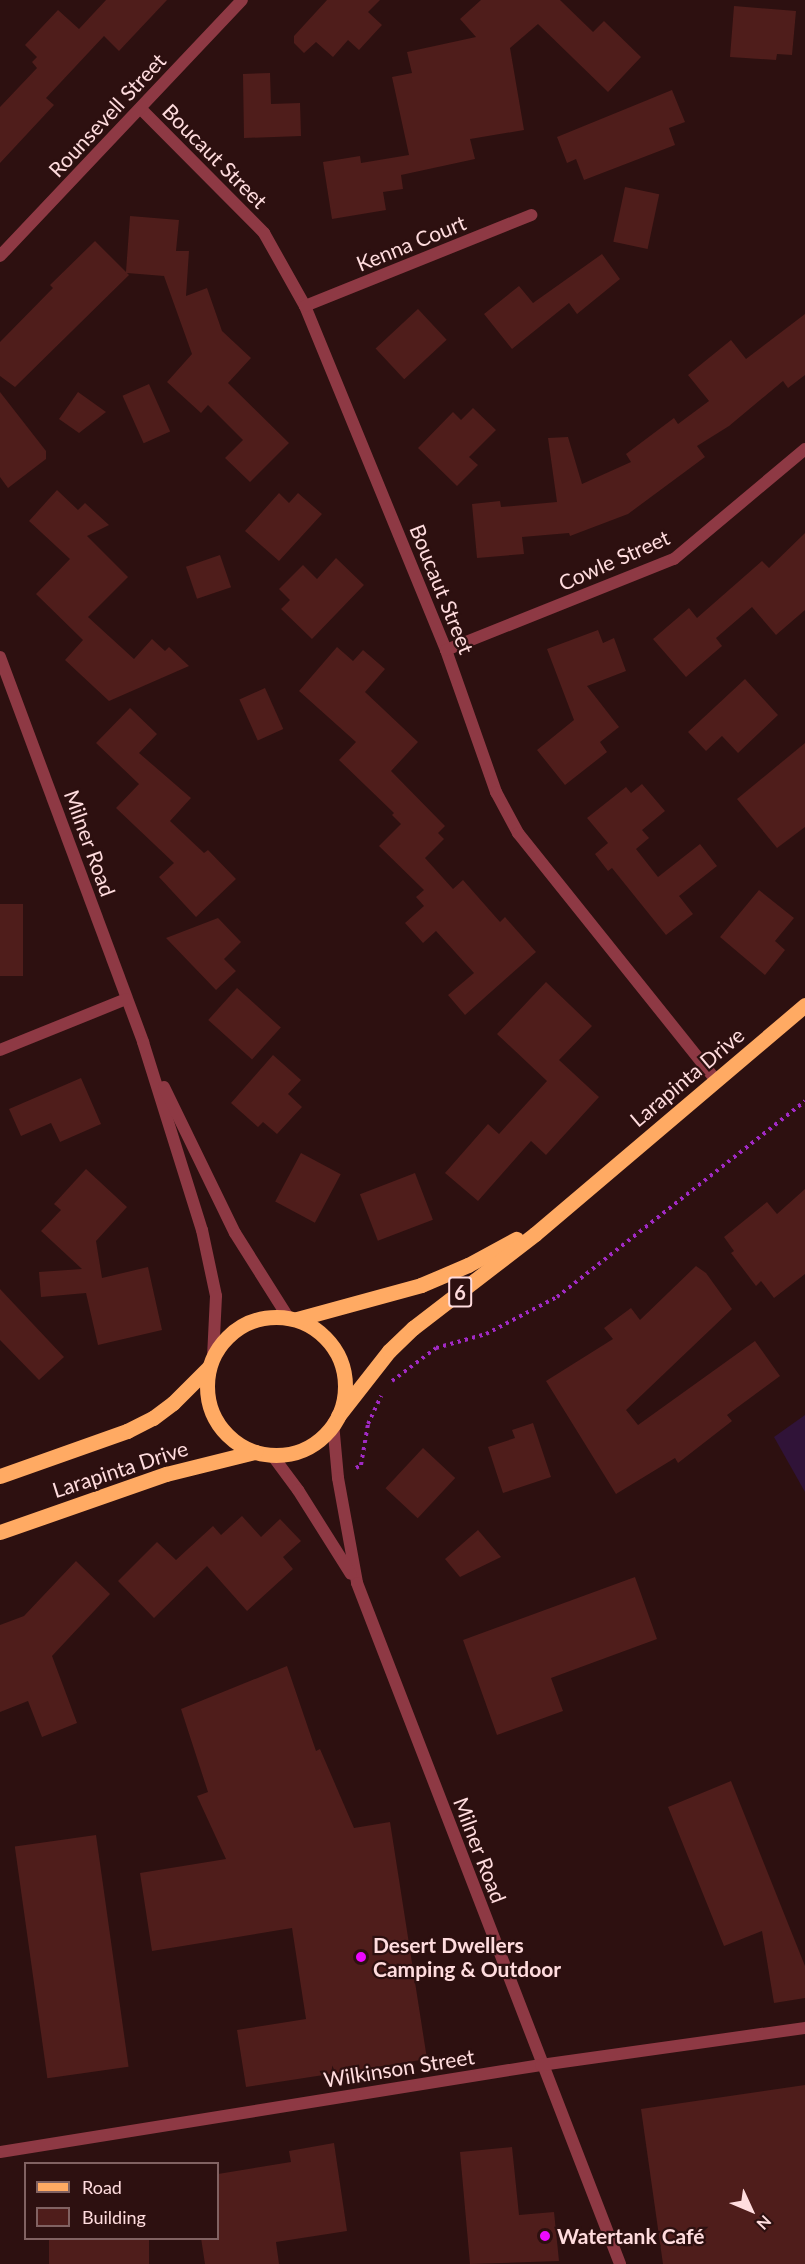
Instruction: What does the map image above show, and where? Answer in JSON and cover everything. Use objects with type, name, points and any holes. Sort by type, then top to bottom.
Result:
[{"type":"main road","name":"Larapinta Drive","points":[[336,1419],[389,1352],[413,1328],[535,1234],[805,1005]]},
{"type":"main road","name":"Larapinta Drive","points":[[292,1318],[422,1285],[468,1265],[512,1242],[596,1181]]},
{"type":"main road","name":"6","points":[[292,1318],[268,1317],[248,1323],[230,1335],[211,1362],[207,1384],[210,1406],[220,1426],[235,1442],[255,1452],[272,1455],[290,1454],[307,1448],[325,1435],[336,1419]]},
{"type":"main road","points":[[292,1318],[326,1337],[338,1355],[345,1375],[345,1396],[336,1419]]},
{"type":"main road","name":"Larapinta Drive","points":[[0,1476],[127,1431],[153,1418],[173,1403],[211,1362]]},
{"type":"main road","name":"Larapinta Drive","points":[[0,1532],[166,1474],[255,1452]]},
{"type":"street","name":"Rounsevell Street","points":[[0,256],[242,0]]},
{"type":"street","name":"Boucaut Street","points":[[141,109],[264,233],[305,306],[446,650],[496,792],[518,833],[716,1080]]},
{"type":"street","name":"Kenna Court","points":[[305,306],[531,215]]},
{"type":"street","name":"Cowle Street","points":[[446,650],[674,559],[805,449]]},
{"type":"street","name":"Milner Road","points":[[0,657],[143,1042],[202,1230],[212,1268],[216,1296],[211,1362]]},
{"type":"street","points":[[0,1050],[126,999]]},
{"type":"street","name":"Milner Road","points":[[143,1042],[228,1218],[292,1318]]},
{"type":"street","name":"Milner Road","points":[[336,1419],[338,1478],[357,1583],[541,2065],[620,2264]]},
{"type":"street","name":"Milner Road","points":[[272,1455],[298,1490],[357,1583]]},
{"type":"street","name":"Wilkinson Street","points":[[0,2152],[541,2065],[805,2028]]},
{"type":"path","points":[[486,1334],[557,1297],[805,1101]]},
{"type":"shaded area","points":[[805,1415],[805,1492],[774,1437]]},
{"type":"building","points":[[106,0],[167,0],[119,51],[104,36],[46,98],[54,105],[0,163],[0,107],[37,68],[32,62],[37,57],[25,45],[58,10],[79,29]]},
{"type":"building","points":[[327,0],[380,0],[368,12],[382,25],[359,50],[348,40],[333,57],[316,42],[304,53],[294,43],[294,36]]},
{"type":"building","points":[[481,0],[560,0],[593,32],[604,21],[641,57],[608,92],[538,24],[510,48],[524,130],[470,139],[475,159],[401,175],[403,189],[383,192],[386,210],[332,219],[323,162],[360,156],[361,163],[409,155],[392,77],[412,73],[407,52],[476,37],[460,19]]},
{"type":"building","points":[[734,6],[796,11],[792,55],[777,54],[776,60],[730,57]]},
{"type":"building","points":[[270,73],[271,104],[300,103],[301,136],[244,138],[243,74]]},
{"type":"building","points":[[672,90],[685,122],[669,128],[675,145],[584,180],[576,159],[567,163],[557,137]]},
{"type":"building","points":[[625,187],[659,194],[648,249],[613,242]]},
{"type":"building","points":[[130,216],[179,220],[176,251],[189,251],[186,296],[207,288],[222,331],[251,358],[228,383],[289,443],[250,482],[225,458],[243,440],[208,405],[201,413],[167,382],[192,354],[164,276],[127,273],[129,275],[15,387],[0,376],[0,342],[53,288],[50,285],[95,241],[126,272]]},
{"type":"building","points":[[602,254],[620,279],[577,314],[569,303],[512,349],[484,314],[519,286],[533,303]]},
{"type":"building","points":[[418,309],[447,340],[404,379],[376,349]]},
{"type":"building","points":[[805,314],[805,375],[788,388],[783,381],[729,426],[697,446],[705,457],[628,514],[570,536],[569,533],[522,537],[524,554],[477,558],[472,504],[500,501],[501,507],[557,502],[548,438],[568,437],[582,484],[631,462],[626,454],[674,418],[678,424],[709,401],[688,375],[731,340],[746,359]]},
{"type":"building","points":[[149,384],[170,432],[144,443],[123,396]]},
{"type":"building","points":[[0,392],[46,451],[46,459],[8,488],[0,477]]},
{"type":"building","points":[[78,392],[106,412],[79,433],[59,419]]},
{"type":"building","points":[[473,408],[496,430],[469,457],[478,465],[457,486],[418,448],[453,412],[461,420]]},
{"type":"building","points":[[57,490],[78,510],[85,503],[109,525],[87,536],[128,577],[88,617],[134,659],[152,639],[165,651],[169,647],[189,666],[109,701],[65,660],[83,640],[36,594],[70,559],[29,521]]},
{"type":"building","points":[[279,493],[289,503],[298,493],[322,514],[279,561],[245,531]]},
{"type":"building","points":[[805,533],[805,610],[776,635],[752,607],[716,638],[722,646],[686,677],[653,639],[689,608],[697,618],[762,561],[769,568]]},
{"type":"building","points":[[220,555],[231,587],[197,599],[186,567]]},
{"type":"building","points":[[336,558],[364,585],[312,639],[281,609],[290,600],[279,589],[303,565],[317,579]]},
{"type":"building","points":[[598,630],[603,643],[614,638],[626,671],[587,686],[619,727],[600,742],[607,752],[565,785],[537,750],[574,720],[547,649]]},
{"type":"building","points":[[337,647],[353,661],[363,650],[385,669],[365,692],[418,742],[391,771],[445,826],[438,833],[444,839],[425,858],[453,889],[463,880],[500,922],[505,917],[536,952],[465,1015],[448,995],[474,973],[436,931],[423,943],[405,923],[424,906],[416,897],[424,890],[379,846],[401,824],[392,815],[394,813],[339,760],[356,742],[299,691]]},
{"type":"building","points":[[745,679],[778,715],[738,753],[722,736],[706,751],[688,732]]},
{"type":"building","points":[[265,688],[283,729],[258,740],[239,699]]},
{"type":"building","points":[[130,708],[157,734],[139,753],[191,798],[170,821],[204,853],[208,850],[236,879],[196,917],[159,877],[174,863],[116,808],[139,784],[96,743]]},
{"type":"building","points":[[805,743],[805,827],[777,848],[737,799]]},
{"type":"building","points":[[642,784],[665,811],[642,830],[649,838],[636,849],[658,877],[700,844],[717,866],[679,896],[693,914],[666,935],[612,868],[608,871],[595,854],[608,843],[587,818],[626,787],[631,793]]},
{"type":"building","points":[[759,890],[794,918],[775,941],[785,950],[765,975],[720,937]]},
{"type":"building","points":[[0,904],[23,904],[23,976],[0,976]]},
{"type":"building","points":[[218,918],[241,942],[224,959],[236,971],[216,990],[166,938]]},
{"type":"building","points":[[546,982],[592,1026],[559,1060],[599,1097],[546,1155],[531,1141],[478,1201],[445,1173],[488,1124],[499,1134],[547,1081],[497,1034]]},
{"type":"building","points":[[237,988],[281,1027],[252,1059],[208,1020]]},
{"type":"building","points":[[273,1055],[301,1080],[288,1094],[302,1107],[277,1134],[263,1122],[258,1127],[231,1103]]},
{"type":"building","points":[[81,1078],[101,1124],[60,1142],[51,1123],[21,1136],[9,1109]]},
{"type":"building","points":[[301,1153],[341,1174],[315,1223],[275,1202]]},
{"type":"building","points":[[86,1169],[127,1207],[96,1241],[102,1278],[148,1267],[162,1330],[98,1345],[86,1293],[41,1297],[39,1272],[82,1269],[41,1231],[61,1210],[54,1204]]},
{"type":"building","points":[[415,1173],[433,1220],[378,1241],[360,1194]]},
{"type":"building","points":[[805,1189],[805,1274],[774,1298],[761,1281],[756,1286],[731,1253],[734,1251],[724,1237],[767,1202],[777,1214]]},
{"type":"building","points":[[696,1266],[706,1273],[732,1309],[626,1410],[638,1425],[755,1341],[780,1376],[727,1415],[732,1421],[678,1463],[675,1458],[616,1494],[546,1381],[613,1339],[604,1328],[631,1308],[640,1320]]},
{"type":"building","points":[[0,1289],[64,1357],[39,1380],[0,1340]]},
{"type":"building","points":[[533,1423],[551,1477],[503,1493],[488,1447],[515,1438],[512,1430]]},
{"type":"building","points":[[423,1448],[455,1478],[418,1518],[385,1488]]},
{"type":"building","points":[[242,1516],[261,1537],[280,1519],[301,1541],[283,1557],[293,1569],[247,1611],[207,1566],[154,1618],[118,1581],[157,1542],[176,1560],[213,1526],[221,1535]]},
{"type":"building","points":[[478,1530],[501,1557],[460,1577],[445,1559]]},
{"type":"building","points":[[76,1561],[110,1594],[52,1656],[77,1723],[42,1737],[28,1701],[0,1712],[0,1625],[24,1616]]},
{"type":"building","points":[[635,1577],[657,1639],[551,1678],[563,1711],[497,1735],[463,1640]]},
{"type":"building","points":[[287,1666],[316,1751],[320,1749],[354,1828],[390,1822],[427,2059],[246,2087],[237,2030],[306,2019],[292,1928],[152,1951],[140,1873],[226,1859],[197,1796],[208,1792],[181,1709]]},
{"type":"building","points":[[731,1781],[805,1966],[805,1998],[774,2003],[762,1931],[724,1946],[668,1807]]},
{"type":"building","points":[[96,1835],[129,2067],[47,2078],[15,1846]]},
{"type":"building","points":[[805,2085],[805,2264],[663,2264],[641,2109]]},
{"type":"building","points":[[334,2143],[347,2231],[276,2242],[279,2264],[205,2264],[201,2240],[219,2240],[219,2174],[291,2162],[289,2151]]},
{"type":"building","points":[[512,2147],[519,2215],[554,2212],[559,2261],[470,2264],[460,2152]]},
{"type":"building","points":[[49,2240],[149,2240],[149,2264],[49,2264]]},
{"type":"place","name":"Desert Dwellers Camping & Outdoor","points":[[361,1957]]},
{"type":"place","name":"Watertank Café","points":[[545,2236]]}]
